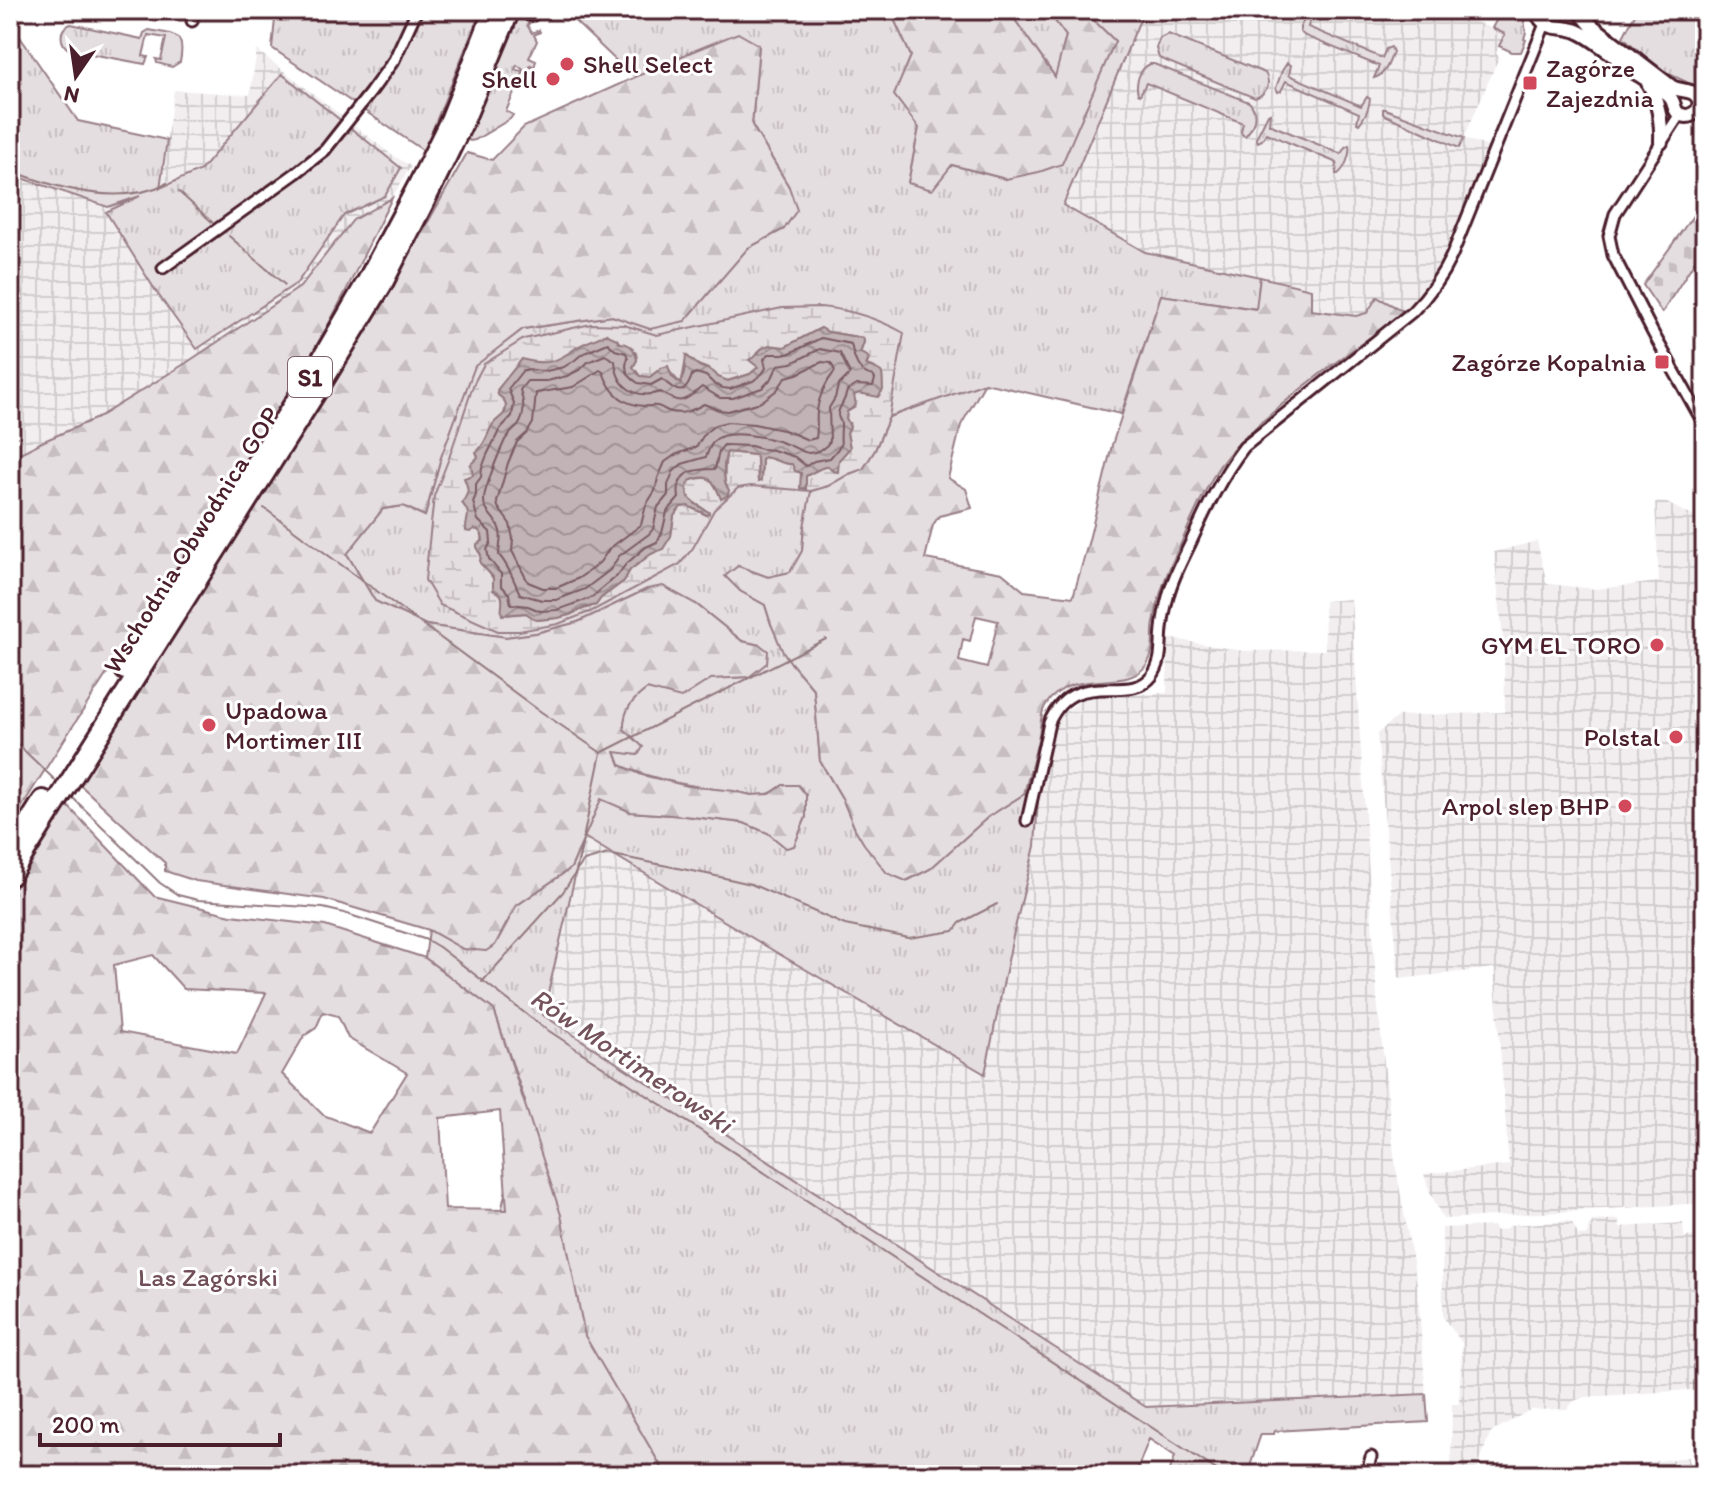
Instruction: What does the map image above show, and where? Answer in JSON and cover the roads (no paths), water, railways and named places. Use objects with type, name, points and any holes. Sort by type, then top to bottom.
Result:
[{"type":"highway","name":"Wschodnia Obwodnica GOP","points":[[13,864],[367,281],[450,120],[494,10]]},
{"type":"highway","name":"Wschodnia Obwodnica GOP","points":[[96,728],[200,577],[382,285],[464,121],[510,10]]},
{"type":"highway","points":[[430,191],[464,152]]},
{"type":"street","points":[[163,268],[325,150],[394,60],[417,10]]},
{"type":"street","points":[[1536,10],[1545,24],[1583,34],[1667,94],[1678,96],[1692,91],[1697,95],[1702,112],[1688,116],[1680,114],[1674,107],[1678,96]]},
{"type":"street","points":[[1563,28],[1572,24],[1582,11],[1595,28],[1664,80],[1678,96]]},
{"type":"street","points":[[1027,821],[1049,723],[1055,709],[1084,690],[1138,685],[1149,680],[1158,667],[1162,626],[1175,576],[1227,469],[1244,447],[1412,312],[1440,278],[1545,24]]},
{"type":"street","points":[[1646,80],[1654,96],[1661,142]]},
{"type":"street","points":[[1680,114],[1615,214],[1609,244],[1628,287],[1705,426]]},
{"type":"street","points":[[1366,1475],[1371,1457]]},
{"type":"water","points":[[821,328],[863,338],[860,353],[869,359],[866,365],[881,372],[883,378],[883,390],[878,397],[859,393],[854,395],[856,405],[847,412],[846,418],[850,427],[847,433],[850,448],[839,460],[838,472],[828,466],[822,468],[806,476],[806,489],[800,488],[801,473],[795,471],[792,464],[764,457],[761,481],[758,482],[755,455],[727,452],[724,472],[728,495],[721,499],[710,479],[702,477],[689,481],[689,497],[709,514],[688,506],[681,507],[674,516],[671,536],[663,549],[630,570],[624,581],[596,605],[558,618],[536,620],[526,613],[502,615],[501,596],[493,590],[493,577],[480,563],[477,544],[483,541],[482,535],[474,529],[466,531],[468,514],[462,503],[468,491],[464,478],[473,475],[471,464],[478,457],[476,452],[494,423],[505,412],[505,402],[497,390],[522,359],[551,361],[606,334],[632,347],[637,360],[633,367],[640,376],[650,377],[668,366],[672,377],[681,384],[686,355],[699,366],[728,381],[750,374],[758,367],[749,360],[761,349],[769,345],[785,347]]},
{"type":"waterway","points":[[10,170],[67,188],[109,194],[129,194],[167,183]]},
{"type":"waterway","points":[[179,192],[212,222]]},
{"type":"waterway","points":[[229,236],[285,285]]},
{"type":"waterway","points":[[264,508],[600,752]]},
{"type":"waterway","points":[[482,982],[563,892],[576,872],[601,753],[826,639]]},
{"type":"waterway","name":"Rów Mortimerowski","points":[[10,737],[58,783]]},
{"type":"waterway","name":"Rów Mortimerowski","points":[[71,796],[160,883],[178,895],[198,900],[323,908],[427,940],[439,947],[543,1027],[1224,1475]]},
{"type":"waterway","points":[[578,869],[584,861],[608,854],[707,874],[751,884],[845,925],[909,938],[954,931],[960,923],[997,904]]},
{"type":"place","name":"Shell Select","points":[[567,64]]},
{"type":"place","name":"Shell","points":[[553,79]]},
{"type":"place","name":"Zagórze Zajezdnia","points":[[1530,83]]},
{"type":"place","name":"Zagórze Kopalnia","points":[[1662,362]]},
{"type":"place","name":"GYM EL TORO","points":[[1657,645]]},
{"type":"place","name":"Upadowa Mortimer III","points":[[209,725]]},
{"type":"place","name":"Polstal","points":[[1676,737]]},
{"type":"place","name":"Arpol slep BHP","points":[[1625,806]]},
{"type":"park label","name":"Las Zagórski","points":[[208,1277]]}]
